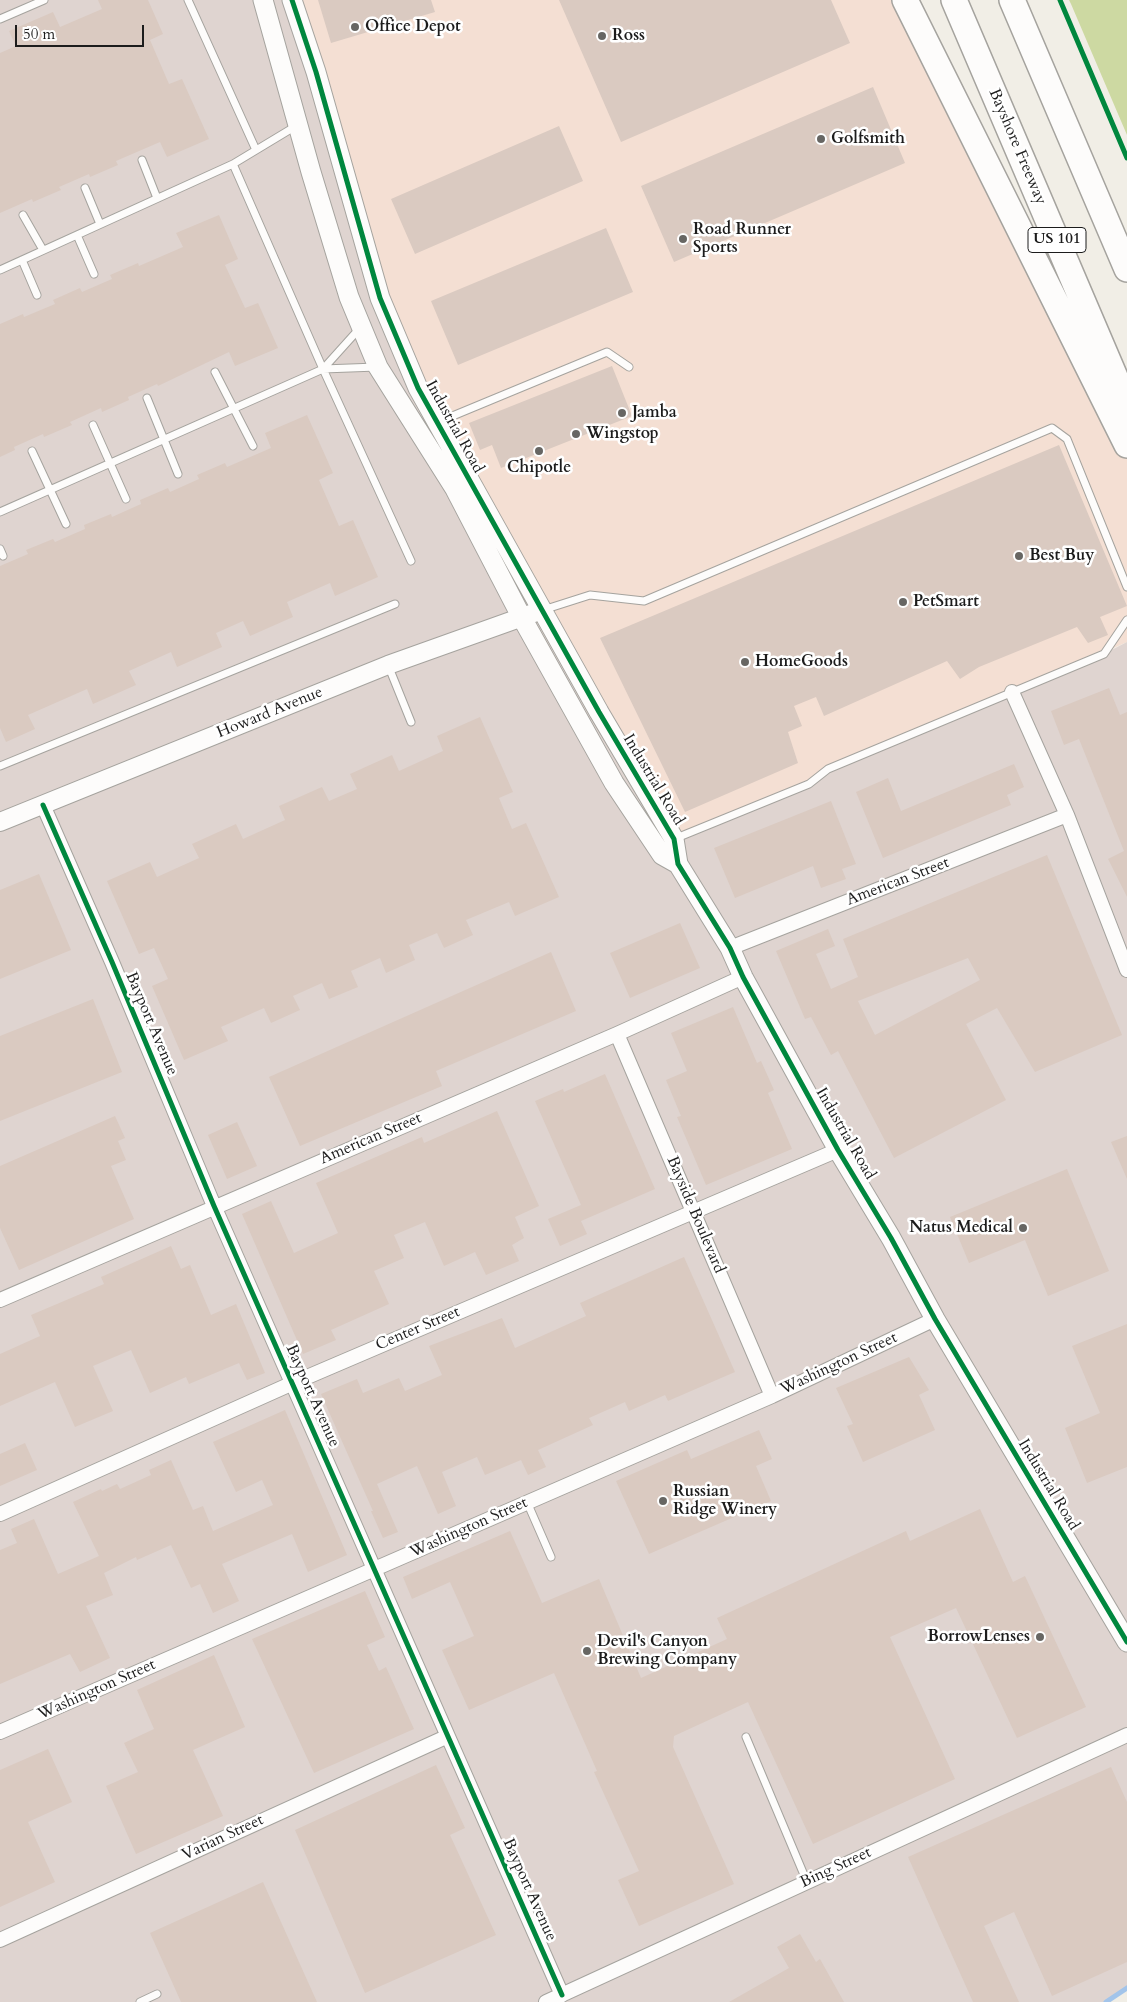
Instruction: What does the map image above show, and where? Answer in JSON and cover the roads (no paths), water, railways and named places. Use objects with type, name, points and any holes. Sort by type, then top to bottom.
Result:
[{"type":"highway","points":[[905,0],[1127,445]]},
{"type":"highway","name":"Bayshore Freeway","points":[[954,0],[1127,405]]},
{"type":"highway","name":"US 101","points":[[1012,0],[1127,269]]},
{"type":"main road","name":"Industrial Road","points":[[264,0],[298,124],[350,297],[378,367],[455,489],[522,618],[614,784],[662,855],[678,864]]},
{"type":"main road","name":"Industrial Road","points":[[292,0],[316,72],[380,298],[418,388],[599,712],[674,839],[678,864],[730,948],[743,977],[838,1150],[891,1238],[935,1319],[1127,1642]]},
{"type":"street","name":"Howard Avenue","points":[[0,822],[388,665],[542,610]]},
{"type":"street","points":[[1012,692],[1067,815],[1127,970]]},
{"type":"street","name":"Bayport Avenue","points":[[43,805],[112,962],[214,1206],[293,1382],[446,1737],[562,1995]]},
{"type":"street","name":"American Street","points":[[730,948],[1067,815]]},
{"type":"street","name":"American Street","points":[[0,1300],[214,1206],[617,1034],[743,977]]},
{"type":"street","name":"Bayside Boulevard","points":[[617,1034],[772,1396]]},
{"type":"street","name":"Center Street","points":[[0,1514],[293,1382],[838,1150]]},
{"type":"street","name":"Washington Street","points":[[0,1732],[772,1396],[935,1319]]},
{"type":"street","name":"Bing Street","points":[[546,2002],[1127,1734]]},
{"type":"street","name":"Varian Street","points":[[0,1940],[446,1737]]},
{"type":"lane","points":[[0,19],[44,0]]},
{"type":"lane","points":[[188,0],[256,150]]},
{"type":"lane","points":[[0,270],[233,164],[298,124]]},
{"type":"lane","points":[[142,160],[158,198]]},
{"type":"lane","points":[[233,164],[323,369],[411,561]]},
{"type":"lane","points":[[85,188],[100,224]]},
{"type":"lane","points":[[23,215],[43,250]]},
{"type":"lane","points":[[77,235],[94,274]]},
{"type":"lane","points":[[22,260],[37,295]]},
{"type":"lane","points":[[323,369],[362,326]]},
{"type":"lane","points":[[438,422],[607,352],[629,367]]},
{"type":"lane","points":[[0,512],[323,369],[378,367]]},
{"type":"lane","points":[[215,372],[252,446]]},
{"type":"lane","points":[[147,398],[178,474]]},
{"type":"lane","points":[[92,425],[126,498]]},
{"type":"lane","points":[[542,610],[590,595],[644,601],[1052,428],[1067,439],[1127,587]]},
{"type":"lane","points":[[32,451],[66,524]]},
{"type":"lane","points":[[0,549],[4,556]]},
{"type":"lane","points":[[0,766],[395,604]]},
{"type":"lane","points":[[674,839],[809,784],[828,769],[1104,654],[1127,620]]},
{"type":"lane","points":[[388,665],[411,722]]},
{"type":"lane","points":[[526,1502],[551,1556]]},
{"type":"lane","points":[[746,1737],[807,1882]]},
{"type":"lane","points":[[140,2002],[157,1994]]},
{"type":"waterway","points":[[1106,2002],[1127,1988]]},
{"type":"place","name":"Office Depot","points":[[355,27]]},
{"type":"place","name":"Ross","points":[[602,36]]},
{"type":"place","name":"Golfsmith","points":[[821,139]]},
{"type":"place","name":"Road Runner Sports","points":[[683,239]]},
{"type":"place","name":"Jamba","points":[[622,413]]},
{"type":"place","name":"Wingstop","points":[[576,434]]},
{"type":"place","name":"Chipotle","points":[[539,451]]},
{"type":"place","name":"Best Buy","points":[[1019,556]]},
{"type":"place","name":"PetSmart","points":[[903,602]]},
{"type":"place","name":"HomeGoods","points":[[745,662]]},
{"type":"place","name":"Natus Medical","points":[[1023,1228]]},
{"type":"place","name":"Russian Ridge Winery","points":[[663,1501]]},
{"type":"place","name":"BorrowLenses","points":[[1040,1637]]},
{"type":"place","name":"Devil's Canyon Brewing Company","points":[[587,1651]]}]
